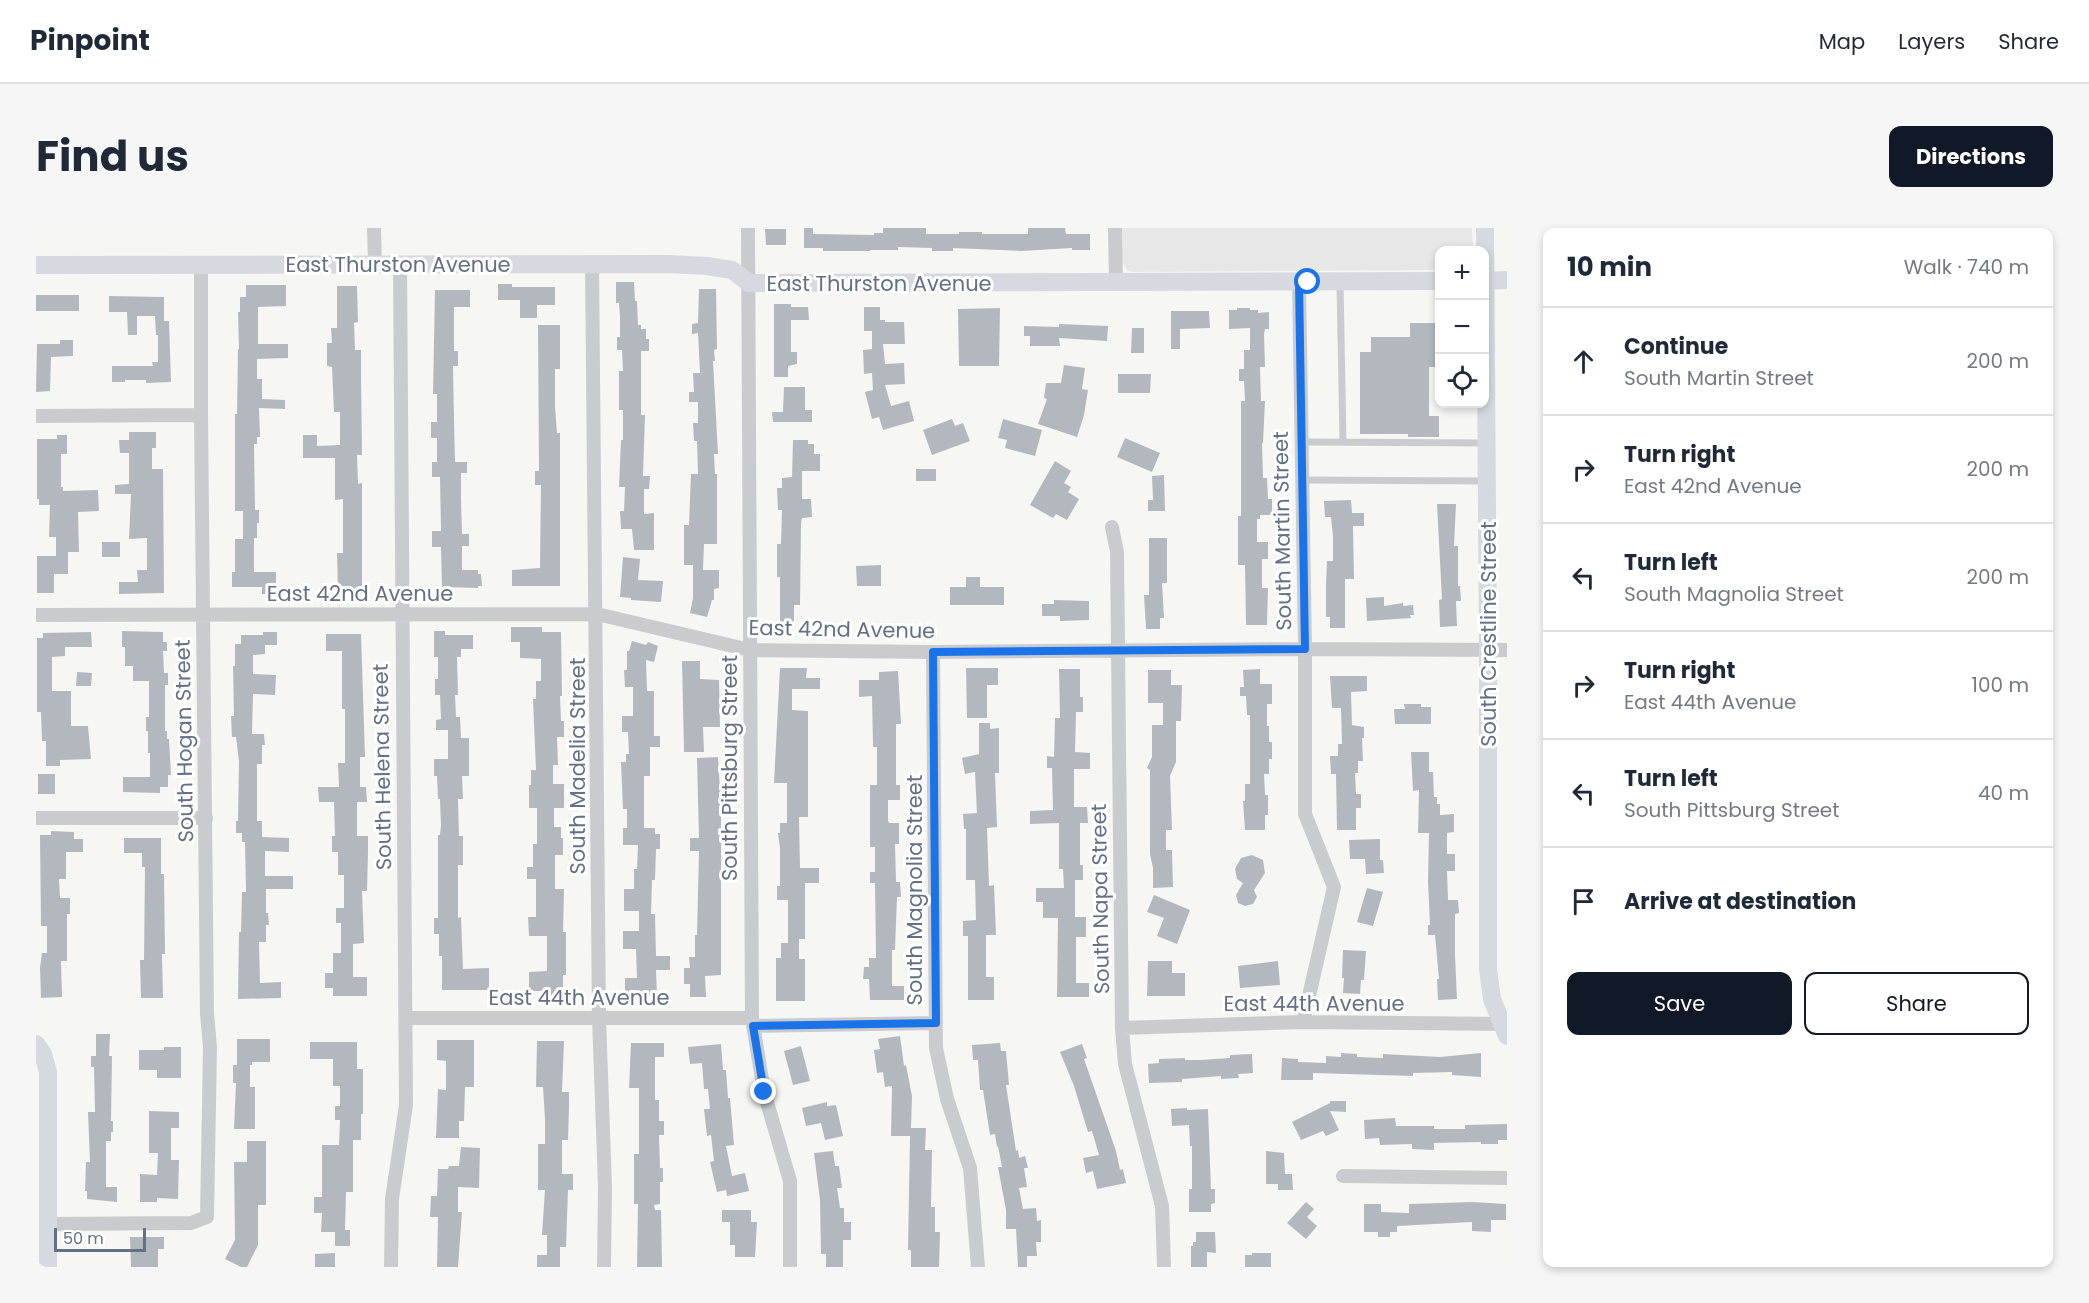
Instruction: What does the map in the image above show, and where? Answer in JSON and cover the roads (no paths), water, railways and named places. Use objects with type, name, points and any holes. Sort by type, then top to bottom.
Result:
[{"type":"street","points":[[374,228],[375,264]]},
{"type":"street","name":"South Pittsburg Street","points":[[748,228],[753,1022],[764,1092],[790,1181],[790,1267]]},
{"type":"street","points":[[1115,228],[1116,283]]},
{"type":"street","name":"South Crestline Street","points":[[1485,228],[1485,246]]},
{"type":"street","name":"East Thurston Avenue","points":[[36,264],[668,264],[732,270],[749,283],[1435,281]]},
{"type":"street","name":"South Hogan Street","points":[[48,1224],[190,1223],[207,1217],[210,1047],[207,1014],[201,264]]},
{"type":"street","name":"South Helena Street","points":[[391,1267],[392,1199],[406,1105],[400,264]]},
{"type":"street","name":"South Madelia Street","points":[[592,264],[599,1018],[605,1187],[604,1267]]},
{"type":"street","points":[[1489,281],[1507,280]]},
{"type":"street","name":"South Martin Street","points":[[1299,282],[1305,649],[1305,814],[1334,887],[1303,1022]]},
{"type":"street","name":"South Crestline Street","points":[[1485,300],[1488,969],[1492,999],[1505,1028]]},
{"type":"street","points":[[36,416],[201,415]]},
{"type":"street","name":"South Napa Street","points":[[1113,527],[1117,552],[1122,1028],[1125,1064],[1162,1206],[1164,1267]]},
{"type":"street","name":"East 42nd Avenue","points":[[36,615],[597,614],[750,650],[933,652],[1507,650]]},
{"type":"street","name":"South Magnolia Street","points":[[933,652],[936,1048],[947,1099],[970,1168],[978,1267]]},
{"type":"street","points":[[36,818],[206,818]]},
{"type":"street","name":"East 44th Avenue","points":[[406,1018],[599,1018],[936,1023]]},
{"type":"street","name":"East 44th Avenue","points":[[1122,1028],[1303,1022],[1505,1028]]},
{"type":"street","points":[[36,1044],[43,1054],[48,1072],[48,1267]]},
{"type":"street","points":[[1342,1176],[1507,1178]]},
{"type":"lane","points":[[1340,282],[1342,442]]},
{"type":"lane","points":[[1302,442],[1486,443]]},
{"type":"lane","points":[[1302,480],[1487,481]]}]
